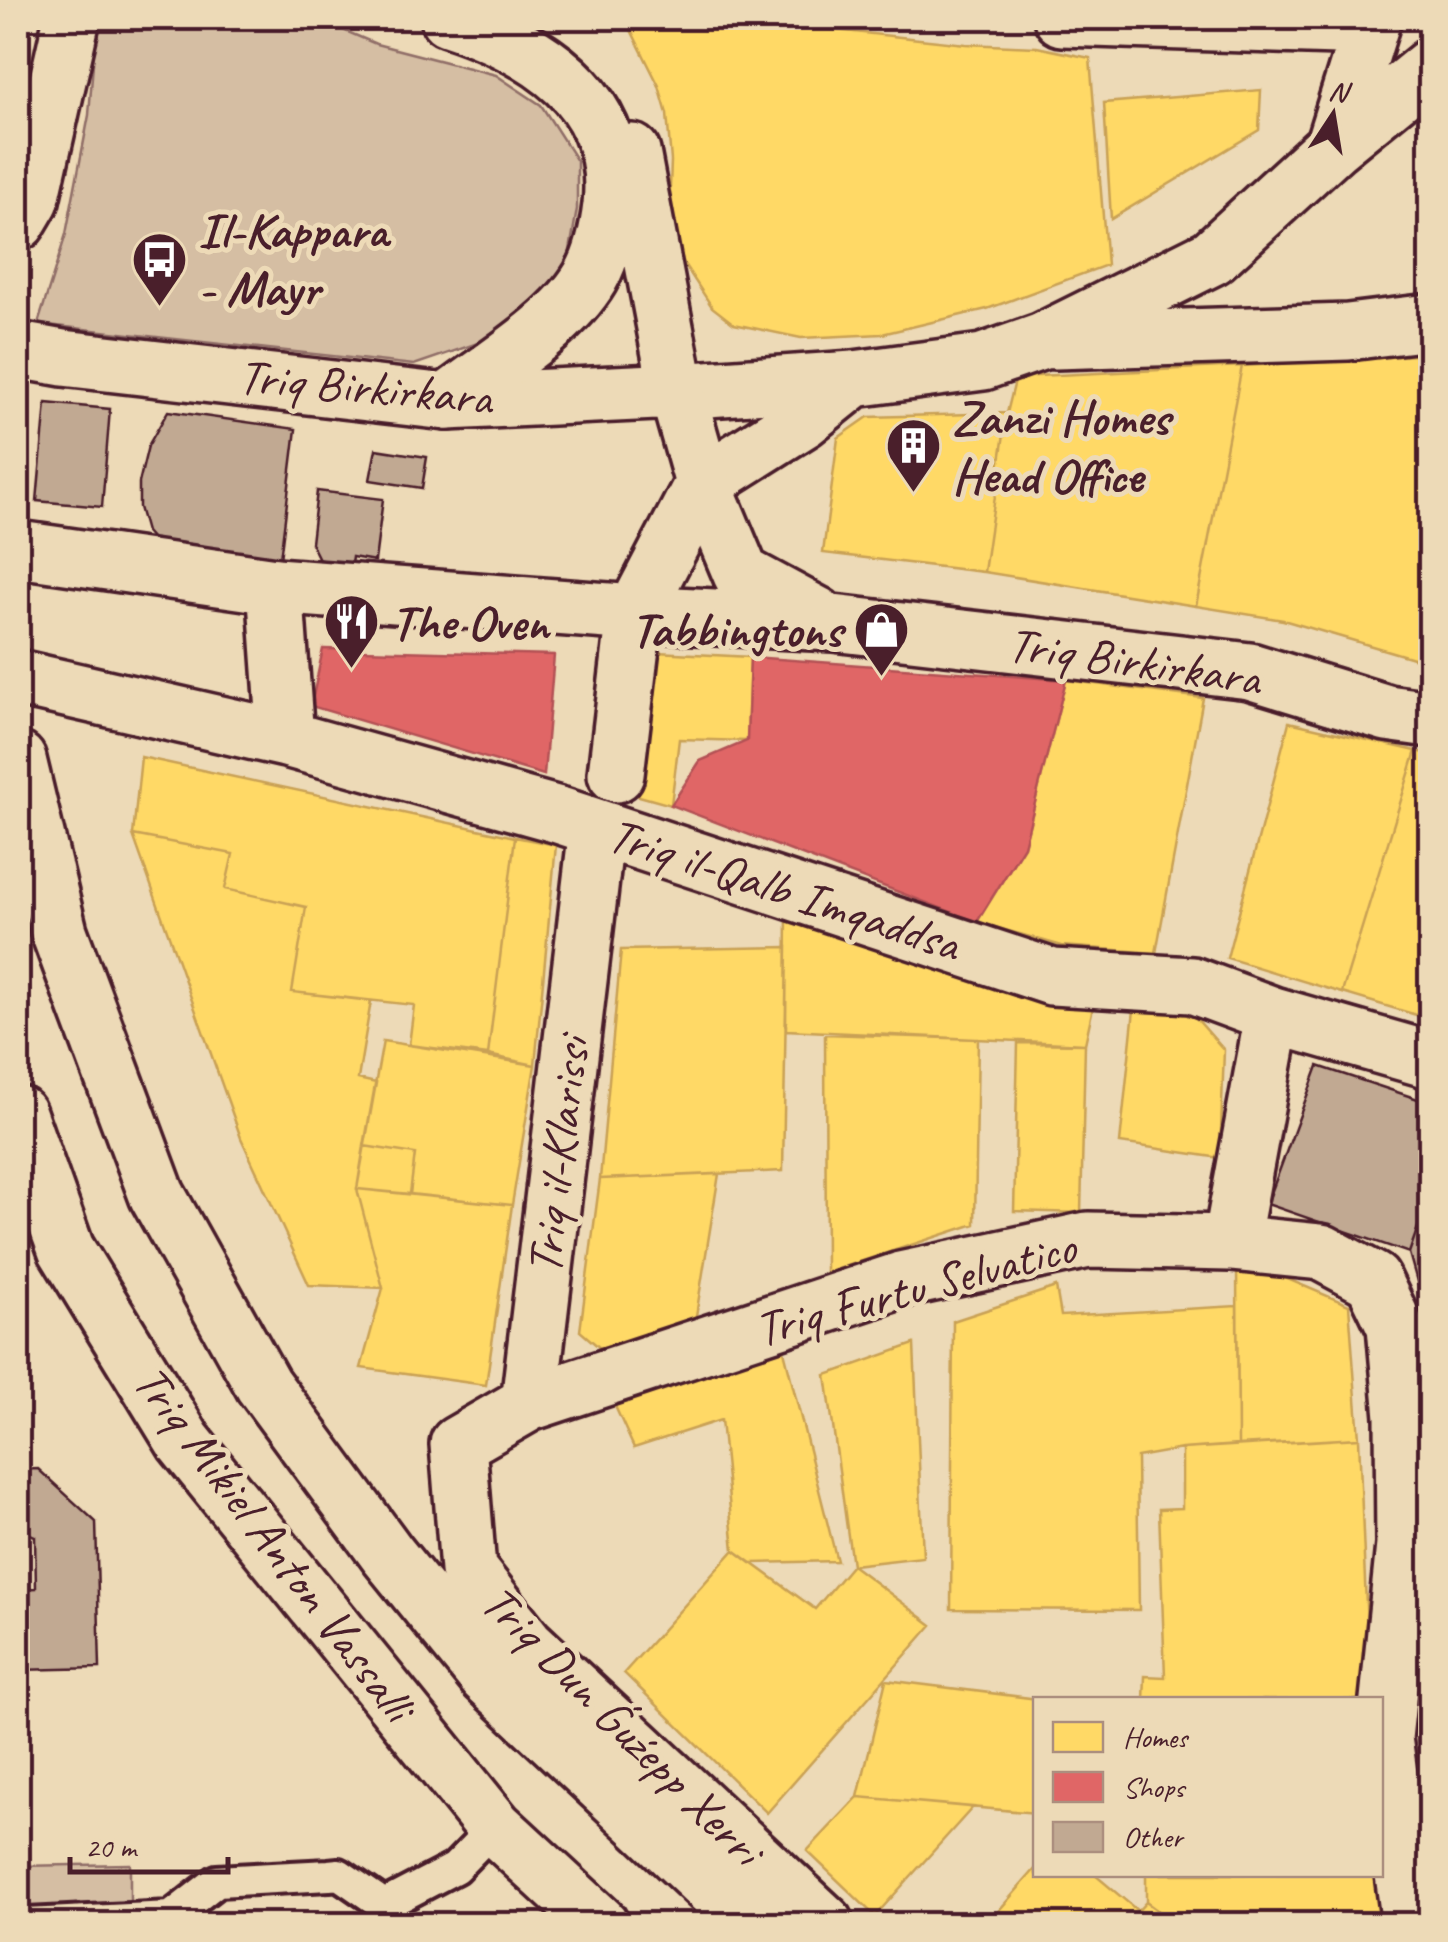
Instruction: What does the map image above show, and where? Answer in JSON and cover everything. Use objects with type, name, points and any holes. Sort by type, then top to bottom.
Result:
[{"type":"main road","points":[[18,222],[31,200],[72,18]]},
{"type":"main road","points":[[447,402],[566,309],[590,278],[603,248],[614,178],[606,140],[593,113],[567,80],[496,34],[448,18]]},
{"type":"main road","points":[[510,18],[557,48],[588,74],[622,119],[638,170],[677,391],[854,379],[983,362],[1043,341],[1212,257],[1333,146],[1430,67]]},
{"type":"main road","points":[[1062,18],[1371,23],[1333,146]]},
{"type":"main road","points":[[1043,341],[1348,332],[1430,322]]},
{"type":"main road","name":"Triq Birkirkara","points":[[18,350],[447,402],[677,391],[703,484],[741,574],[833,623]]},
{"type":"main road","points":[[616,774],[635,613],[703,484],[803,420],[854,379]]},
{"type":"main road","name":"Triq Birkirkara","points":[[18,548],[275,586],[635,613],[833,623],[1250,671],[1388,714],[1430,719]]},
{"type":"main road","points":[[275,586],[286,738]]},
{"type":"main road","name":"Triq il-Qalb Imqaddsa","points":[[18,678],[286,738],[597,828],[1052,977],[1192,985],[1274,1015],[1430,1060]]},
{"type":"main road","name":"Triq Mikiel Anton Vassalli","points":[[18,760],[59,932],[157,1195],[263,1385],[388,1555],[506,1660],[750,1924]]},
{"type":"main road","name":"Triq il-Klarissi","points":[[529,1402],[597,828]]},
{"type":"main road","points":[[1231,1243],[1274,1015]]},
{"type":"main road","name":"Triq Mikiel Anton Vassalli","points":[[18,1114],[66,1249],[184,1442],[495,1827],[600,1924]]},
{"type":"main road","name":"Triq Furtu Selvatico","points":[[529,1402],[901,1280],[1088,1240],[1231,1243],[1321,1252],[1373,1280],[1395,1326],[1403,1418],[1404,1545],[1384,1738],[1410,1924]]},
{"type":"main road","name":"Triq Dun Ǵuźepp Xerri","points":[[529,1402],[458,1444],[468,1570],[506,1660],[826,1924]]},
{"type":"lane","points":[[27,1924],[170,1918],[218,1881],[329,1874],[339,1874],[384,1905],[455,1868],[495,1827]]},
{"type":"shaded area","points":[[102,18],[315,18],[376,44],[496,75],[541,105],[577,161],[577,209],[565,280],[510,332],[414,365],[38,324],[66,234],[89,115],[96,25]]},
{"type":"shaded area","points":[[130,1864],[130,1908],[18,1913],[18,1866]]},
{"type":"building: Homes","points":[[625,18],[722,18],[966,44],[1037,47],[1090,58],[1107,265],[987,309],[882,334],[801,338],[734,324],[712,307],[684,264],[669,215],[671,161],[667,114],[659,86]]},
{"type":"building: Homes","points":[[1261,90],[1259,130],[1111,219],[1104,103]]},
{"type":"building: Homes","points":[[1430,354],[1430,663],[1283,620],[1196,606],[1242,366]]},
{"type":"building: Homes","points":[[1242,366],[1196,606],[984,572],[1007,413],[1016,377]]},
{"type":"building: Homes","name":"Zanzi Homes Head Office","points":[[1007,413],[984,572],[823,553],[838,438],[868,417]]},
{"type":"building: Homes","points":[[656,652],[750,657],[747,741],[679,739],[671,805],[632,794]]},
{"type":"building: Homes","points":[[1066,680],[1203,698],[1156,953],[1062,946],[977,922],[1024,846]]},
{"type":"building: Homes","points":[[1289,722],[1416,751],[1342,993],[1227,958]]},
{"type":"building: Homes","points":[[1416,751],[1430,754],[1430,1019],[1342,993]]},
{"type":"building: Homes","points":[[141,757],[515,837],[488,1055],[409,1045],[414,1005],[292,992],[306,907],[225,889],[233,854],[133,835]]},
{"type":"building: Homes","points":[[133,835],[233,854],[225,889],[306,907],[292,992],[371,1001],[358,1079],[376,1083],[357,1189],[383,1288],[309,1285],[241,1138]]},
{"type":"building: Homes","points":[[515,837],[556,845],[535,1065],[488,1055]]},
{"type":"building: Homes","points":[[787,910],[1097,989],[1085,1044],[786,1030]]},
{"type":"building: Homes","points":[[787,947],[783,1171],[600,1179],[621,950]]},
{"type":"building: Homes","points":[[1135,1000],[1182,1002],[1224,1050],[1220,1158],[1120,1143]]},
{"type":"building: Homes","points":[[825,1034],[978,1039],[975,1224],[826,1273]]},
{"type":"building: Homes","points":[[383,1041],[535,1065],[512,1205],[410,1194],[415,1154],[364,1146]]},
{"type":"building: Homes","points":[[1018,1043],[1085,1044],[1081,1213],[1014,1211]]},
{"type":"building: Homes","points":[[364,1146],[415,1154],[410,1194],[357,1189]]},
{"type":"building: Homes","points":[[719,1174],[695,1322],[600,1348],[580,1331],[600,1179]]},
{"type":"building: Homes","points":[[357,1189],[512,1205],[486,1385],[361,1368],[383,1288]]},
{"type":"building: Homes","points":[[1237,1266],[1264,1269],[1349,1305],[1359,1438],[1238,1445]]},
{"type":"building: Homes","points":[[1056,1287],[1061,1316],[1237,1306],[1238,1445],[1137,1457],[1139,1610],[951,1609],[953,1321]]},
{"type":"building: Homes","points":[[782,1343],[837,1561],[751,1563],[734,1550],[721,1420],[634,1448],[614,1404]]},
{"type":"building: Homes","points":[[914,1344],[923,1557],[852,1565],[826,1375]]},
{"type":"building: Homes","points":[[1359,1438],[1370,1697],[1144,1697],[1145,1676],[1165,1677],[1159,1509],[1182,1508],[1182,1449]]},
{"type":"building: Homes","points":[[734,1550],[815,1609],[852,1565],[932,1625],[767,1813],[624,1673]]},
{"type":"building: Homes","points":[[886,1680],[1033,1698],[1033,1813],[858,1797]]},
{"type":"building: Homes","points":[[858,1797],[973,1807],[875,1916],[807,1851]]},
{"type":"building: Homes","points":[[1033,1871],[1033,1877],[1098,1877],[1138,1911],[1126,1924],[987,1924]]},
{"type":"building: Homes","points":[[1146,1877],[1380,1877],[1388,1924],[1176,1924],[1146,1902]]},
{"type":"building: Homes","points":[[1146,1902],[1176,1924],[1126,1924]]},
{"type":"building: Shops","points":[[323,649],[554,655],[544,775],[311,706]]},
{"type":"building: Shops","points":[[750,657],[1066,680],[1024,846],[977,922],[671,805],[700,761],[747,741]]},
{"type":"building: Other","points":[[46,403],[110,409],[102,507],[37,501]]},
{"type":"building: Other","points":[[168,411],[296,429],[280,559],[153,540],[146,532],[139,507],[139,483],[148,446]]},
{"type":"building: Other","points":[[376,449],[427,457],[422,488],[370,480]]},
{"type":"building: Other","points":[[317,491],[383,499],[375,561],[352,557],[349,578],[327,575],[311,543]]},
{"type":"building: Other","points":[[1318,1066],[1430,1103],[1430,1193],[1409,1253],[1267,1204]]},
{"type":"building: Other","points":[[1430,1193],[1430,1328],[1409,1253]]},
{"type":"building: Other","points":[[38,1469],[96,1522],[100,1668],[18,1670],[18,1589],[36,1588],[35,1536],[18,1529],[18,1470]]},
{"type":"place","name":"Il-Kappara - Mayr","points":[[159,308]]},
{"type":"place","name":"Zanzi Homes Head Office","points":[[913,495]]},
{"type":"place","name":"The Oven","points":[[352,671]]},
{"type":"place","name":"Tabbingtons","points":[[881,678]]}]
